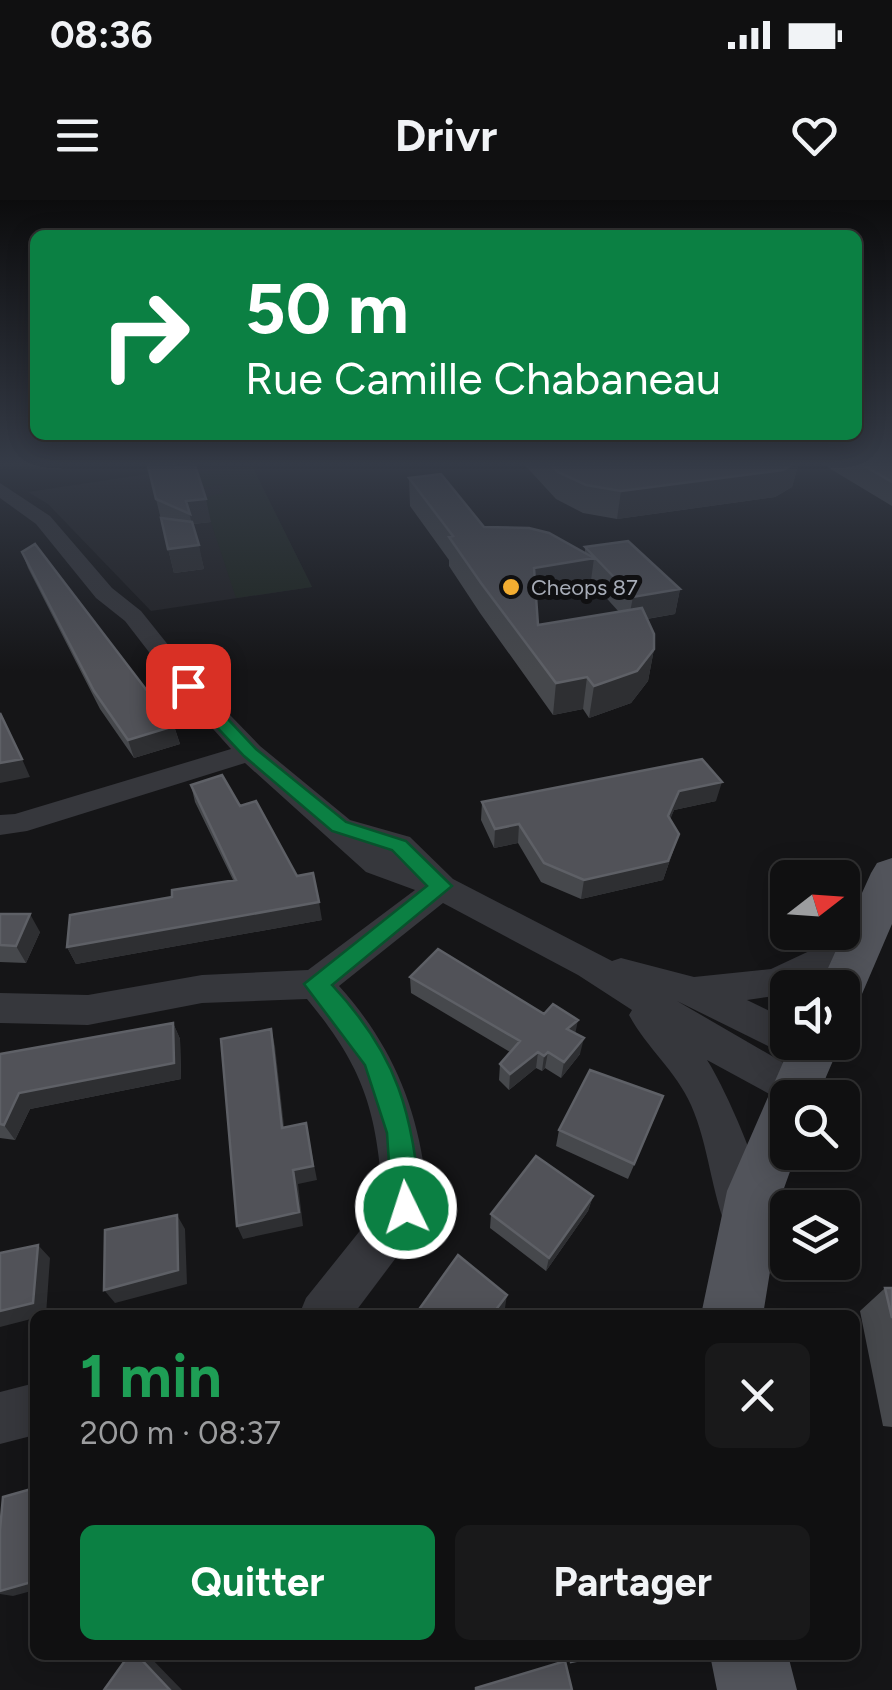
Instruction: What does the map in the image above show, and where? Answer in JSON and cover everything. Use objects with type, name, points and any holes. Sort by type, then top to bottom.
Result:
[{"type":"main road","points":[[850,970],[892,873]]},
{"type":"main road","points":[[733,1310],[758,1182],[798,1067]]},
{"type":"main road","points":[[750,1660],[757,1690]]},
{"type":"street","points":[[53,532],[104,593],[133,616],[188,686],[250,752],[339,827],[399,846],[441,886],[591,965],[733,1056],[798,1067]]},
{"type":"street","points":[[0,825],[16,824],[250,752]]},
{"type":"street","points":[[0,1008],[88,1010],[202,989],[316,984],[441,886]]},
{"type":"street","points":[[591,965],[694,991],[776,983],[862,942]]},
{"type":"street","points":[[591,965],[652,1018],[706,1090],[728,1140],[747,1234]]},
{"type":"street","points":[[316,984],[348,1018],[376,1061],[400,1133],[406,1208],[327,1310]]},
{"type":"street","points":[[694,991],[798,1067]]},
{"type":"street","points":[[0,1418],[30,1410]]},
{"type":"shaded area","points":[[75,532],[284,532],[312,587],[151,611]]},
{"type":"shaded area","points":[[214,532],[284,532],[312,587],[236,598]]},
{"type":"building","points":[[164,532],[195,532],[199,545],[168,549]]},
{"type":"building","points":[[450,532],[543,532],[594,558],[534,568],[538,625],[642,608],[654,634],[654,649],[637,671],[594,686],[587,677],[556,683],[449,537],[453,536]]},
{"type":"building","points":[[628,541],[680,589],[633,597],[585,547]]},
{"type":"building","points":[[35,544],[174,726],[128,740],[94,691],[22,552]]},
{"type":"building","points":[[0,713],[22,759],[0,763]]},
{"type":"building","points":[[702,759],[722,782],[679,791],[668,816],[679,834],[668,861],[584,880],[544,863],[519,824],[495,829],[482,802]]},
{"type":"building","points":[[222,775],[240,806],[256,801],[297,876],[313,873],[319,902],[67,947],[70,915],[172,897],[172,890],[236,880],[191,785]]},
{"type":"building","points":[[0,914],[30,914],[16,946],[0,945]]},
{"type":"building","points":[[438,949],[544,1014],[553,1004],[578,1020],[567,1029],[584,1038],[564,1062],[548,1052],[544,1056],[538,1052],[510,1074],[500,1064],[520,1041],[410,977]]},
{"type":"building","points":[[173,1023],[174,1063],[19,1093],[4,1125],[0,1124],[0,1054]]},
{"type":"building","points":[[271,1029],[282,1128],[306,1123],[313,1166],[293,1170],[299,1212],[237,1226],[221,1039]]},
{"type":"building","points":[[590,1070],[663,1096],[634,1164],[559,1130]]},
{"type":"building","points":[[536,1156],[593,1196],[549,1258],[491,1214]]},
{"type":"building","points":[[177,1215],[178,1270],[104,1290],[105,1230]]},
{"type":"building","points":[[38,1245],[33,1303],[0,1311],[0,1253]]},
{"type":"building","points":[[458,1255],[507,1295],[496,1310],[419,1310]]},
{"type":"building","points":[[885,1288],[892,1288],[892,1318]]},
{"type":"building","points":[[30,1489],[30,1582],[0,1591],[0,1530],[3,1497]]},
{"type":"building","points":[[125,1660],[142,1660],[170,1690],[104,1690]]},
{"type":"building","points":[[565,1661],[572,1690],[476,1690],[476,1688]]},
{"type":"place","name":"Cheops 87","points":[[511,587]]},
{"type":"route","points":[[188,686],[250,752],[339,827],[399,846],[441,886],[316,984],[348,1018],[376,1061],[400,1133],[406,1208]]}]
